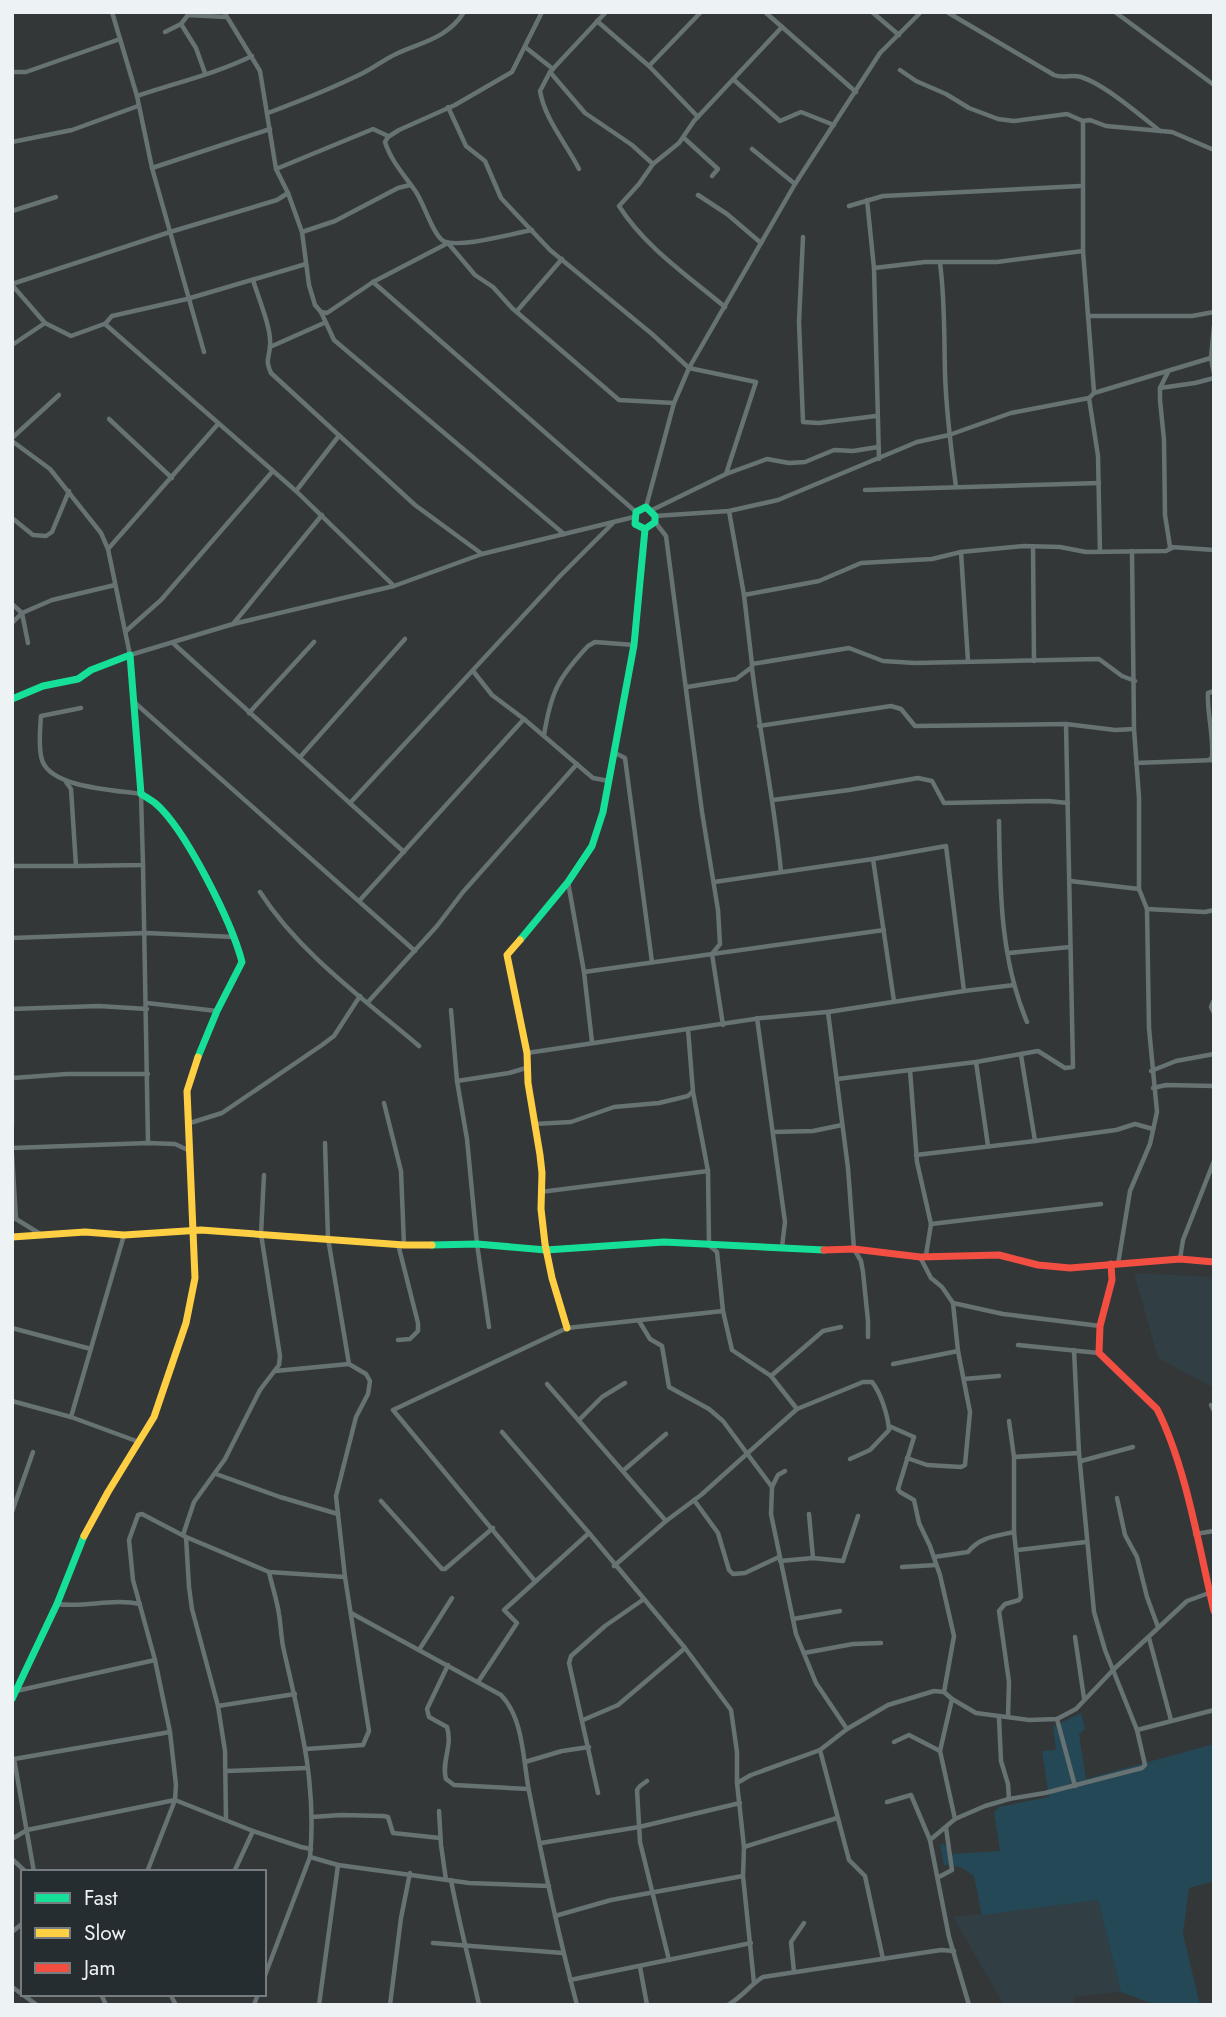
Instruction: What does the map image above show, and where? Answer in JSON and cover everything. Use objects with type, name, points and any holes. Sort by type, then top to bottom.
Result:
[{"type":"street","points":[[112,12],[137,96],[152,167],[187,299],[204,352]]},
{"type":"street","points":[[268,113],[363,73],[394,54],[436,38],[457,24],[464,12]]},
{"type":"street","points":[[542,12],[512,72],[469,97],[389,136],[385,142],[388,153],[410,185],[440,239],[448,243],[475,275],[493,288],[591,378],[619,400],[674,403]]},
{"type":"street","points":[[579,169],[553,127],[540,94],[551,71],[606,12]]},
{"type":"street","points":[[649,66],[701,12]]},
{"type":"street","points":[[765,12],[856,92]]},
{"type":"street","points":[[872,12],[899,35]]},
{"type":"street","points":[[373,282],[635,515],[635,523],[645,529],[651,527],[674,403],[689,368],[795,184],[880,53],[921,12]]},
{"type":"street","points":[[947,12],[1054,75],[1062,78],[1077,76],[1092,82],[1161,131]]},
{"type":"street","points":[[1115,12],[1214,85]]},
{"type":"street","points":[[165,32],[181,24],[188,15],[225,15],[252,56],[263,82],[276,169],[302,232],[315,305],[334,340],[564,534]]},
{"type":"street","points":[[597,22],[649,66],[698,117]]},
{"type":"street","points":[[181,24],[196,48],[205,73]]},
{"type":"street","points":[[724,307],[658,251],[631,225],[619,206],[653,164],[684,138],[698,117],[782,27]]},
{"type":"street","points":[[12,72],[26,72],[120,38]]},
{"type":"street","points":[[525,47],[551,71],[585,113],[632,145],[653,164]]},
{"type":"street","points":[[137,96],[174,86],[205,73],[226,69],[252,56]]},
{"type":"street","points":[[900,70],[969,108],[998,119],[1014,121],[1067,114],[1083,121],[1172,132],[1214,150]]},
{"type":"street","points":[[734,80],[780,121],[801,112],[834,125]]},
{"type":"street","points":[[12,142],[72,130],[138,106]]},
{"type":"street","points":[[447,107],[466,146],[485,161],[501,198],[550,250],[689,368],[756,382],[726,474]]},
{"type":"street","points":[[1083,121],[1083,251],[1094,393]]},
{"type":"street","points":[[152,167],[270,129]]},
{"type":"street","points":[[276,169],[373,129],[389,136]]},
{"type":"street","points":[[684,138],[718,169],[712,176]]},
{"type":"street","points":[[752,149],[795,184]]},
{"type":"street","points":[[302,232],[335,221],[398,188],[410,185]]},
{"type":"street","points":[[849,206],[883,196],[1081,186]]},
{"type":"street","points":[[288,193],[277,200],[170,232],[12,285],[45,323],[71,336],[104,324],[113,316],[187,299],[306,264]]},
{"type":"street","points":[[698,195],[727,214],[761,243]]},
{"type":"street","points":[[12,211],[56,197]]},
{"type":"street","points":[[867,200],[874,268],[879,460]]},
{"type":"street","points":[[321,312],[327,313],[373,282],[448,243],[468,243],[533,230]]},
{"type":"street","points":[[803,237],[799,322],[803,422],[819,423],[876,416]]},
{"type":"street","points":[[874,268],[888,265],[997,262],[1083,251]]},
{"type":"street","points":[[517,311],[562,259]]},
{"type":"street","points":[[940,263],[944,290],[949,435],[956,488]]},
{"type":"street","points":[[253,280],[270,347],[266,362],[271,373],[415,505],[482,554]]},
{"type":"street","points":[[1089,316],[1192,316],[1214,312]]},
{"type":"street","points":[[12,345],[45,323]]},
{"type":"street","points":[[270,347],[324,323]]},
{"type":"street","points":[[104,324],[296,491],[394,586]]},
{"type":"street","points":[[1160,388],[1195,383],[1214,376],[1214,326]]},
{"type":"street","points":[[12,699],[43,686],[78,680],[91,670],[130,655],[174,644],[233,624],[394,586],[482,554],[635,515],[729,511],[778,500],[917,442],[949,435],[1011,413],[1089,398],[1094,393],[1213,358]]},
{"type":"street","points":[[744,595],[819,581],[861,563],[932,559],[961,552],[1033,547],[1100,552],[1166,551],[1172,548],[1165,515],[1160,388],[1168,372]]},
{"type":"street","points":[[59,395],[12,440],[50,469],[101,533],[108,549],[130,655],[141,794],[146,933],[148,1143]]},
{"type":"street","points":[[1089,398],[1098,456],[1100,552]]},
{"type":"street","points":[[109,419],[172,478]]},
{"type":"street","points":[[108,549],[218,424]]},
{"type":"street","points":[[296,491],[338,437]]},
{"type":"street","points":[[652,514],[726,474],[766,458],[789,463],[805,462],[834,450],[853,451],[878,447]]},
{"type":"street","points":[[125,632],[161,600],[272,472]]},
{"type":"street","points":[[865,490],[1099,483]]},
{"type":"street","points":[[12,518],[33,535],[46,536],[52,532],[69,491]]},
{"type":"street","points":[[729,511],[744,595],[759,726],[773,800],[781,873]]},
{"type":"street","points":[[652,514],[666,536],[687,687],[702,812],[714,882],[720,944],[712,954],[723,1025]]},
{"type":"street","points":[[233,624],[322,515]]},
{"type":"street","points":[[350,803],[560,576],[614,522]]},
{"type":"street","points":[[567,1328],[553,1287],[546,1250],[540,1192],[542,1171],[533,1124],[526,1068],[527,1053],[507,955],[568,882],[592,846],[603,812],[634,645],[645,529]]},
{"type":"street","points":[[1033,547],[1034,661]]},
{"type":"street","points":[[1170,547],[1214,550]]},
{"type":"street","points":[[1099,1353],[1100,1326],[1130,1191],[1150,1144],[1157,1112],[1151,1071],[1147,909],[1139,889],[1132,551]]},
{"type":"street","points":[[961,552],[968,662]]},
{"type":"street","points":[[12,622],[22,613],[52,600],[115,585]]},
{"type":"street","points":[[12,604],[22,613],[28,643]]},
{"type":"street","points":[[300,756],[405,639]]},
{"type":"street","points":[[248,713],[314,642]]},
{"type":"street","points":[[544,736],[556,684],[588,646],[595,642],[634,645]]},
{"type":"street","points":[[174,644],[404,853]]},
{"type":"street","points":[[687,687],[736,679],[752,665],[849,648],[883,661],[915,663],[1099,659],[1122,676],[1135,681]]},
{"type":"street","points":[[473,671],[492,695],[596,780],[608,781]]},
{"type":"street","points":[[1136,763],[1212,760],[1213,737],[1208,693],[1214,691]]},
{"type":"street","points":[[134,702],[415,951]]},
{"type":"street","points":[[759,726],[891,706],[901,709],[915,726],[1066,724],[1115,730],[1134,729]]},
{"type":"street","points":[[12,1699],[57,1604],[83,1539],[154,1417],[186,1323],[195,1278],[187,1091],[190,1077],[217,1011],[242,962],[235,937],[183,840],[159,806],[141,794],[66,781],[47,769],[41,759],[41,716],[81,708]]},
{"type":"street","points":[[360,900],[524,719]]},
{"type":"street","points":[[837,1079],[976,1062],[1038,1051],[1065,1068],[1073,1067],[1066,724]]},
{"type":"street","points":[[615,752],[625,758],[652,962]]},
{"type":"street","points":[[368,1002],[577,764]]},
{"type":"street","points":[[773,800],[918,778],[932,781],[944,803],[1068,803]]},
{"type":"street","points":[[66,781],[71,789],[76,866]]},
{"type":"street","points":[[999,821],[1001,915],[1014,985],[1027,1022]]},
{"type":"street","points":[[714,882],[946,846],[964,991]]},
{"type":"street","points":[[873,859],[894,1001]]},
{"type":"street","points":[[12,866],[143,865]]},
{"type":"street","points":[[1070,881],[1139,889]]},
{"type":"street","points":[[568,882],[584,972],[592,1042]]},
{"type":"street","points":[[260,892],[280,922],[419,1046]]},
{"type":"street","points":[[1147,909],[1205,912],[1214,910]]},
{"type":"street","points":[[584,972],[884,930]]},
{"type":"street","points":[[12,938],[146,933],[235,937]]},
{"type":"street","points":[[1009,953],[1070,947]]},
{"type":"street","points":[[527,1053],[757,1018],[828,1012],[1014,985]]},
{"type":"street","points":[[190,1123],[222,1113],[322,1045],[334,1035],[360,996]]},
{"type":"street","points":[[1214,1000],[1211,1007],[1214,1013]]},
{"type":"street","points":[[12,1126],[12,1011],[147,1006],[217,1011]]},
{"type":"street","points":[[451,1010],[457,1081],[467,1139],[477,1244],[489,1327]]},
{"type":"street","points":[[828,1012],[848,1168],[854,1249],[861,1261],[868,1337]]},
{"type":"street","points":[[757,1018],[785,1222],[782,1247]]},
{"type":"street","points":[[688,1029],[693,1092],[708,1171],[709,1245],[717,1252],[723,1311],[732,1350],[771,1376],[797,1409]]},
{"type":"street","points":[[1151,1071],[1176,1062],[1214,1054]]},
{"type":"street","points":[[1021,1055],[1034,1141]]},
{"type":"street","points":[[976,1062],[988,1146]]},
{"type":"street","points":[[457,1081],[526,1068]]},
{"type":"street","points":[[907,1458],[927,1465],[955,1468],[965,1465],[970,1412],[958,1351],[953,1303],[942,1287],[931,1278],[923,1256],[931,1224],[916,1155],[910,1070]]},
{"type":"street","points":[[13,1078],[67,1074],[148,1074]]},
{"type":"street","points":[[1153,1087],[1214,1086]]},
{"type":"street","points":[[533,1124],[571,1122],[614,1107],[659,1103],[688,1096],[693,1092]]},
{"type":"street","points":[[384,1103],[401,1171],[401,1244],[418,1323],[418,1331],[411,1339],[398,1340]]},
{"type":"street","points":[[916,1155],[1116,1130],[1135,1124],[1153,1129]]},
{"type":"street","points":[[773,1132],[813,1131],[842,1125]]},
{"type":"street","points":[[12,1148],[148,1143],[175,1144],[191,1151]]},
{"type":"street","points":[[325,1143],[328,1238],[348,1364]]},
{"type":"street","points":[[12,1154],[14,1220],[42,1236]]},
{"type":"street","points":[[1180,1259],[1183,1240],[1214,1161]]},
{"type":"street","points":[[540,1192],[708,1171]]},
{"type":"street","points":[[226,1820],[226,1771],[218,1706],[192,1609],[185,1536],[194,1502],[216,1474],[260,1390],[279,1365],[280,1356],[261,1234],[264,1175]]},
{"type":"street","points":[[931,1224],[1101,1204]]},
{"type":"street","points":[[12,1237],[85,1231],[124,1235],[192,1230],[401,1244],[477,1244],[546,1250],[664,1242],[841,1251],[854,1249],[923,1256],[999,1255],[1038,1265],[1070,1268],[1180,1259],[1214,1262]]},
{"type":"street","points":[[71,1417],[124,1235]]},
{"type":"street","points":[[953,1303],[1003,1314],[1100,1326]]},
{"type":"street","points":[[535,1581],[393,1410],[567,1328],[723,1311]]},
{"type":"street","points":[[639,1321],[650,1339],[662,1346],[670,1387],[709,1409],[723,1422],[772,1487]]},
{"type":"street","points":[[771,1376],[823,1331],[841,1327]]},
{"type":"street","points":[[12,1328],[91,1349]]},
{"type":"street","points":[[1018,1345],[1099,1353],[1157,1409],[1180,1472],[1214,1611]]},
{"type":"street","points":[[930,1840],[955,1819],[1009,1799],[1075,1786],[1145,1765],[1137,1730],[1094,1612],[1079,1453],[1074,1350]]},
{"type":"street","points":[[893,1364],[958,1351]]},
{"type":"street","points":[[275,1371],[348,1364],[366,1374],[370,1385],[356,1417],[336,1496],[368,1738],[363,1745],[306,1749]]},
{"type":"street","points":[[964,1379],[999,1376]]},
{"type":"street","points":[[614,1566],[797,1409],[869,1381],[876,1386],[889,1426],[884,1437],[870,1450],[850,1459]]},
{"type":"street","points":[[579,1420],[602,1397],[625,1383]]},
{"type":"street","points":[[547,1384],[666,1521]]},
{"type":"street","points":[[12,1401],[71,1417],[139,1442]]},
{"type":"street","points":[[1008,1717],[1009,1682],[999,1611],[1005,1604],[1021,1597],[1014,1532],[1014,1457],[1009,1421]]},
{"type":"street","points":[[889,1426],[913,1436],[898,1491],[914,1500],[921,1530],[934,1557],[954,1636],[944,1692]]},
{"type":"street","points":[[502,1432],[685,1648],[731,1710],[734,1720],[744,1847],[743,1876],[754,1983]]},
{"type":"street","points":[[624,1470],[666,1434]]},
{"type":"street","points":[[1081,1461],[1133,1447]]},
{"type":"street","points":[[12,1512],[33,1452]]},
{"type":"street","points":[[1014,1457],[1079,1453]]},
{"type":"street","points":[[785,1471],[778,1475],[772,1487],[771,1514],[793,1619],[816,1683],[847,1729]]},
{"type":"street","points":[[216,1474],[338,1514]]},
{"type":"street","points":[[1116,1498],[1125,1535],[1137,1557],[1158,1627]]},
{"type":"street","points":[[694,1500],[718,1533],[729,1570],[733,1574],[745,1573],[780,1559],[842,1561],[858,1516]]},
{"type":"street","points":[[381,1501],[442,1569],[493,1528]]},
{"type":"street","points":[[809,1514],[813,1558]]},
{"type":"street","points":[[148,1870],[175,1800],[176,1785],[170,1732],[155,1660],[133,1580],[129,1540],[138,1515],[159,1521],[185,1536],[269,1572],[345,1577]]},
{"type":"street","points":[[1195,1535],[1214,1531]]},
{"type":"street","points":[[934,1557],[968,1552],[975,1543],[985,1538],[1014,1532]]},
{"type":"street","points":[[478,1682],[517,1623],[504,1610],[589,1533]]},
{"type":"street","points":[[1017,1550],[1086,1542]]},
{"type":"street","points":[[902,1567],[936,1564]]},
{"type":"street","points":[[266,1973],[310,1857],[312,1818],[306,1749],[269,1572]]},
{"type":"street","points":[[737,1783],[751,1775],[820,1750],[847,1729],[888,1705],[923,1693],[944,1692],[976,1713],[999,1718],[1057,1719],[1076,1709],[1084,1698],[1187,1601],[1209,1593]]},
{"type":"street","points":[[419,1650],[452,1598]]},
{"type":"street","points":[[598,1793],[569,1662],[571,1656],[605,1626],[644,1599]]},
{"type":"street","points":[[57,1604],[77,1606],[123,1601],[140,1604]]},
{"type":"street","points":[[793,1619],[840,1611]]},
{"type":"street","points":[[351,1613],[501,1695],[509,1704],[525,1762],[555,1916],[577,2005]]},
{"type":"street","points":[[1075,1637],[1084,1698]]},
{"type":"street","points":[[1149,1638],[1171,1720]]},
{"type":"street","points":[[804,1653],[853,1644],[881,1643]]},
{"type":"street","points":[[583,1720],[618,1704],[685,1648]]},
{"type":"street","points":[[16,1691],[155,1660]]},
{"type":"street","points":[[448,1665],[427,1709],[429,1717],[447,1727],[450,1736],[444,1772],[446,1779],[454,1785],[528,1788]]},
{"type":"street","points":[[218,1706],[295,1694]]},
{"type":"street","points":[[952,1699],[940,1751],[955,1819]]},
{"type":"street","points":[[1137,1730],[1214,1710]]},
{"type":"street","points":[[999,1718],[1001,1761],[1008,1784],[1009,1799]]},
{"type":"street","points":[[1057,1719],[1075,1786]]},
{"type":"street","points":[[34,1870],[13,1758],[170,1732]]},
{"type":"street","points":[[894,1742],[909,1735],[940,1751]]},
{"type":"street","points":[[525,1762],[562,1751],[589,1747]]},
{"type":"street","points":[[820,1750],[849,1860],[865,1876],[883,1959]]},
{"type":"street","points":[[737,1767],[751,1775]]},
{"type":"street","points":[[226,1771],[307,1768]]},
{"type":"street","points":[[647,1782],[637,1790],[639,1828],[669,1960]]},
{"type":"street","points":[[887,1802],[911,1795],[930,1840],[949,1937],[969,2005]]},
{"type":"street","points":[[12,1839],[27,1830],[175,1800],[253,1831],[311,1849]]},
{"type":"street","points":[[541,1843],[639,1828],[740,1803]]},
{"type":"street","points":[[439,1811],[440,1838],[480,2005]]},
{"type":"street","points":[[312,1818],[341,1815],[383,1816],[388,1817],[393,1833],[440,1838]]},
{"type":"street","points":[[744,1847],[837,1818]]},
{"type":"street","points":[[939,1877],[951,1870],[951,1851],[946,1828]]},
{"type":"street","points":[[235,1870],[253,1831]]},
{"type":"street","points":[[310,1857],[338,1865],[449,1880],[549,1886]]},
{"type":"street","points":[[319,2005],[338,1865]]},
{"type":"street","points":[[390,2005],[401,1918],[410,1873]]},
{"type":"street","points":[[555,1916],[611,1900],[743,1876]]},
{"type":"street","points":[[794,1972],[791,1942],[804,1923]]},
{"type":"street","points":[[433,1943],[563,1953]]},
{"type":"street","points":[[570,1980],[751,1943]]},
{"type":"street","points":[[728,2005],[742,1997],[763,1977],[941,1950],[954,1951]]},
{"type":"street","points":[[639,1967],[647,2005]]},
{"type":"shaded area","points":[[1134,1273],[1214,1277],[1214,1390],[1158,1358]]},
{"type":"shaded area","points":[[1081,1713],[1085,1729],[1079,1734],[1086,1779],[1214,1744],[1214,1881],[1189,1888],[1183,1934],[1200,2005],[1154,2004],[1121,1992],[1098,1900],[982,1915],[974,1876],[961,1867],[944,1865],[940,1845],[944,1844],[951,1854],[1000,1851],[994,1812],[999,1807],[1049,1797],[1042,1751],[1056,1750],[1053,1727]]},
{"type":"shaded area","points":[[1098,1900],[1121,1992],[1074,1997],[1073,2005],[1004,2005],[953,1917]]},
{"type":"traffic: fast","points":[[520,940],[568,882],[592,846],[603,812],[634,645],[645,529],[655,522],[655,516],[646,507],[636,512],[635,524],[645,529]]},
{"type":"traffic: fast","points":[[12,699],[43,686],[78,679],[91,670],[130,655],[141,794],[167,815],[193,854],[218,901],[242,962],[198,1057]]},
{"type":"traffic: fast","points":[[432,1245],[477,1244],[546,1250],[664,1242],[824,1250]]},
{"type":"traffic: fast","points":[[12,1699],[57,1604],[84,1536]]},
{"type":"traffic: slow","points":[[520,940],[507,955],[527,1053],[528,1083],[542,1173],[541,1209],[545,1244],[567,1328]]},
{"type":"traffic: slow","points":[[84,1536],[154,1417],[186,1323],[195,1278],[187,1091],[198,1057]]},
{"type":"traffic: slow","points":[[12,1237],[85,1232],[124,1235],[201,1230],[432,1245]]},
{"type":"traffic: jam","points":[[824,1250],[854,1249],[920,1257],[999,1255],[1038,1265],[1070,1268],[1180,1259],[1214,1262]]},
{"type":"traffic: jam","points":[[1111,1264],[1112,1280],[1100,1326],[1099,1353],[1157,1409],[1167,1431],[1184,1481],[1214,1611]]}]
